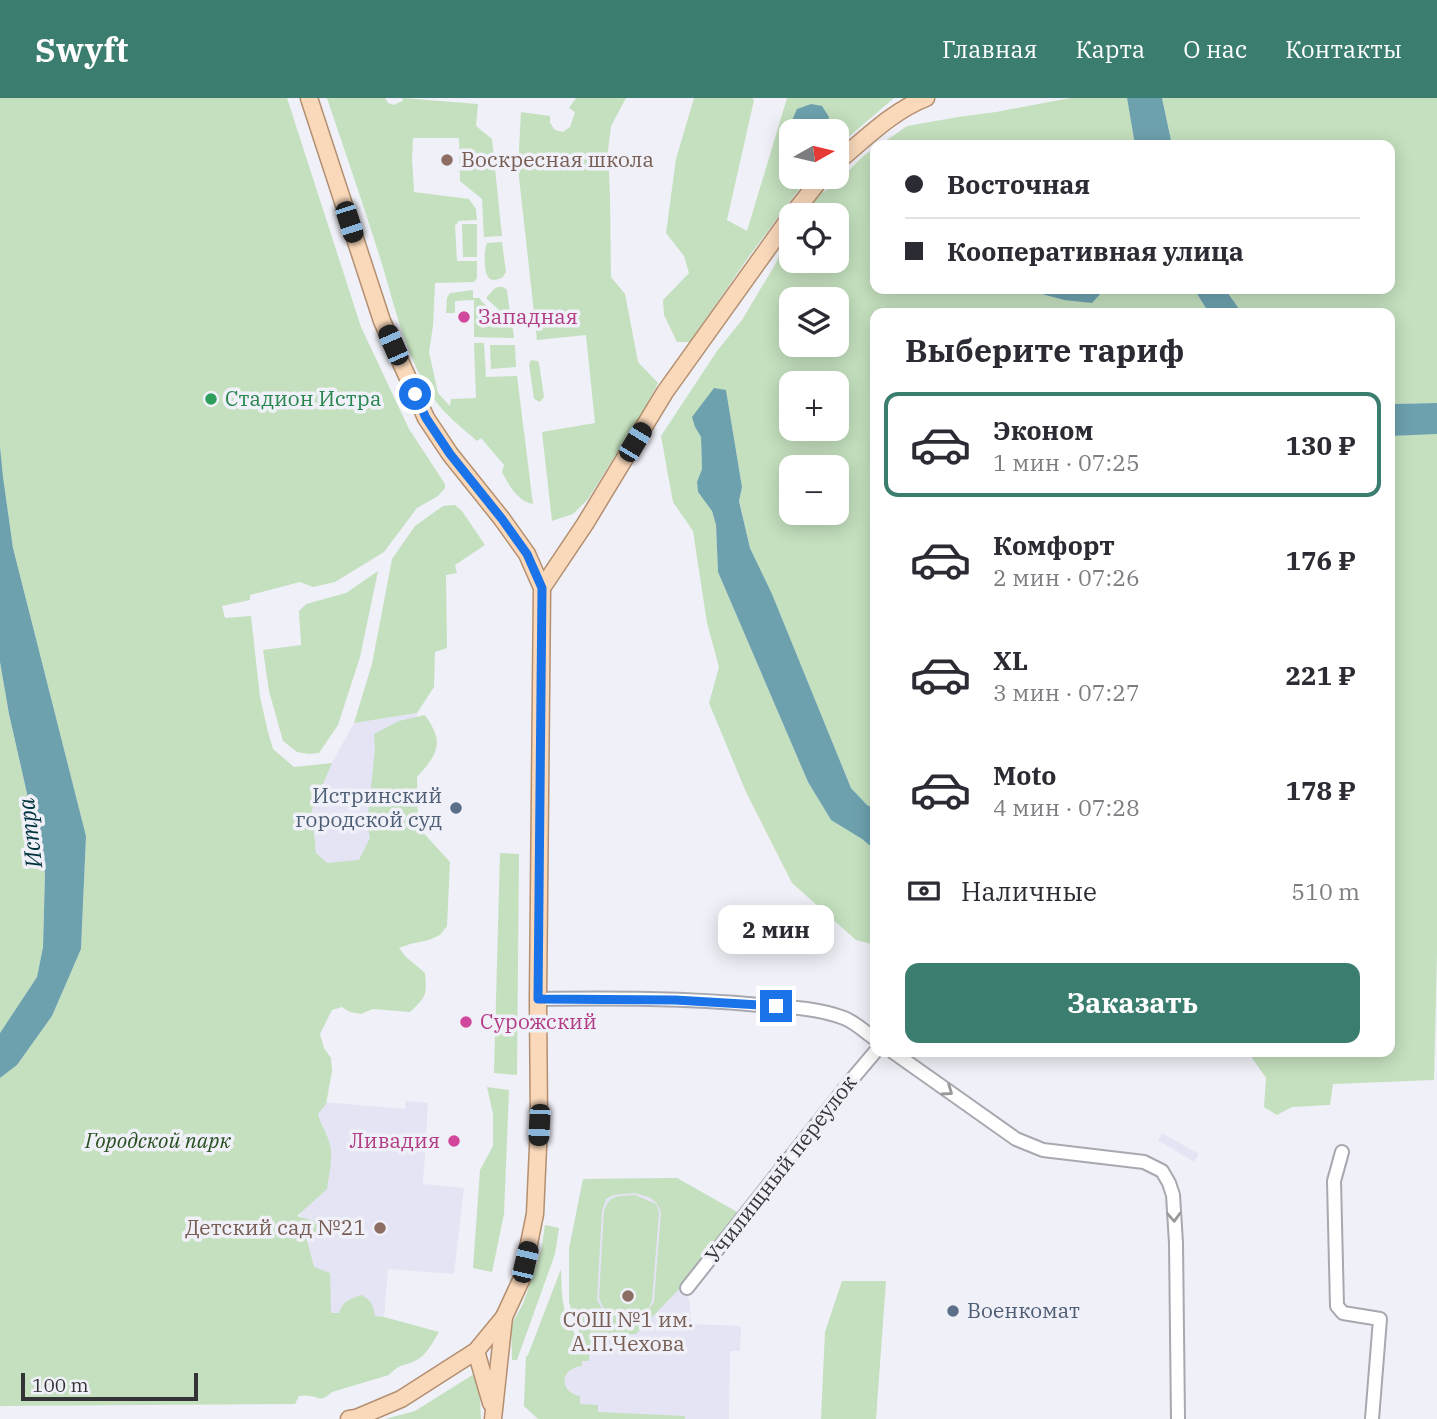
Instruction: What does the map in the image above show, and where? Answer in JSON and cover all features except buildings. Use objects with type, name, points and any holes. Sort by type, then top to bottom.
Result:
[{"type":"main road","points":[[309,98],[382,321],[426,418],[450,454],[527,554],[542,588],[539,1125],[535,1214],[522,1278],[504,1317],[476,1351],[401,1399],[349,1419]]},
{"type":"main road","points":[[849,152],[886,122],[926,98]]},
{"type":"main road","points":[[801,203],[812,189]]},
{"type":"main road","points":[[542,588],[585,524],[665,392],[779,233]]},
{"type":"main road","points":[[493,1414],[504,1317]]},
{"type":"main road","points":[[476,1351],[493,1414]]},
{"type":"street","points":[[538,999],[675,1000],[799,1008],[848,1019],[870,1035]]},
{"type":"street","name":"Училищный переулок","points":[[687,1288],[871,1057]]},
{"type":"street","points":[[900,1057],[1016,1139],[1043,1150],[1144,1162],[1162,1171],[1173,1195],[1178,1419]]},
{"type":"street","points":[[1342,1152],[1334,1181],[1336,1306],[1343,1313],[1380,1319],[1372,1419]]},
{"type":"shaded area","points":[[417,713],[413,761],[341,896],[316,853],[312,810],[332,763],[354,723]]},
{"type":"shaded area","name":"Детский сад №21","points":[[299,1100],[405,1109],[406,1101],[428,1103],[423,1184],[464,1188],[454,1274],[388,1269],[384,1317],[331,1313],[301,1273]]},
{"type":"shaded area","points":[[1162,1133],[1199,1154],[1194,1162],[1158,1140]]},
{"type":"shaded area","name":"СОШ №1 им. А.П.Чехова","points":[[677,1178],[737,1212],[683,1285],[690,1303],[691,1324],[741,1326],[740,1351],[730,1351],[729,1419],[538,1419],[524,1406],[526,1357],[539,1348],[577,1338],[579,1331],[569,1302],[569,1249],[583,1179]]},
{"type":"green space","name":"Городской парк","points":[[0,98],[287,98],[361,327],[409,429],[445,484],[438,496],[417,508],[384,552],[335,582],[313,587],[300,582],[250,595],[250,600],[222,606],[225,618],[251,616],[260,697],[273,749],[294,767],[332,763],[312,810],[316,853],[327,863],[359,860],[370,838],[367,825],[375,749],[374,734],[399,721],[425,715],[437,740],[434,754],[417,777],[418,827],[450,862],[447,926],[440,935],[399,948],[425,973],[424,996],[410,1012],[373,1009],[361,1014],[342,1007],[332,1010],[320,1034],[324,1048],[331,1058],[332,1071],[326,1104],[318,1114],[331,1149],[327,1189],[297,1216],[320,1223],[320,1233],[307,1240],[314,1267],[330,1273],[331,1313],[339,1313],[345,1303],[361,1295],[371,1303],[375,1316],[439,1332],[419,1359],[399,1367],[389,1375],[332,1392],[322,1398],[299,1396],[295,1404],[0,1406],[0,1078],[17,1065],[52,1016],[81,949],[86,836],[13,548],[3,477],[0,446]]},
{"type":"green space","points":[[327,98],[385,98],[388,103],[394,105],[403,98],[478,104],[476,126],[492,139],[502,236],[484,237],[482,199],[460,181],[459,138],[413,138],[414,192],[469,199],[476,209],[477,220],[458,221],[455,225],[457,261],[477,261],[477,278],[474,282],[435,283],[429,352],[438,393],[450,406],[451,399],[476,398],[474,343],[484,343],[486,377],[517,376],[533,504],[514,491],[502,472],[504,465],[481,438],[477,441],[447,414],[423,380],[402,330]]},
{"type":"green space","points":[[576,98],[626,98],[611,126],[608,151],[611,277],[625,294],[638,362],[658,383],[588,499],[573,514],[552,521],[542,432],[595,423],[586,335],[537,340],[518,168],[521,112],[550,116],[550,123],[555,130],[563,132],[570,127],[575,112],[569,108]]},
{"type":"green space","points":[[694,98],[752,98],[754,100],[727,220],[747,231],[779,125],[779,189],[799,189],[789,203],[779,203],[779,216],[690,342],[677,342],[664,315],[663,300],[689,273],[684,256],[666,233],[676,159]]},
{"type":"green space","points":[[787,98],[894,98],[849,137],[849,119],[781,119]]},
{"type":"green space","points":[[1070,98],[1127,98],[1134,140],[887,140],[907,126]]},
{"type":"green space","points":[[1162,98],[1437,98],[1437,403],[1395,404],[1395,308],[1238,308],[1229,294],[1395,294],[1395,140],[1171,140]]},
{"type":"green space","points":[[870,151],[870,294],[1042,294],[1064,300],[1090,294],[1197,294],[1206,308],[870,308],[870,806],[851,788],[772,594],[750,548],[739,500],[742,487],[726,390],[695,427],[701,437],[702,469],[697,483],[698,492],[712,511],[716,525],[718,572],[808,782],[831,820],[870,846],[870,944],[856,940],[792,883],[746,792],[709,703],[719,667],[707,623],[693,531],[673,502],[661,436],[717,351],[742,320],[779,256],[779,273],[849,273],[849,203],[813,203],[828,189],[849,189],[849,171]]},
{"type":"green space","points":[[462,224],[477,224],[477,257],[463,257]]},
{"type":"green space","points":[[502,242],[506,272],[502,278],[491,280],[485,267],[486,246],[487,243]]},
{"type":"green space","points":[[498,287],[507,290],[511,321],[486,298]]},
{"type":"green space","points":[[473,290],[473,298],[480,298],[513,329],[514,338],[474,337],[474,300],[455,301],[455,313],[446,313],[450,293]]},
{"type":"green space","points":[[490,345],[515,345],[516,367],[491,369]]},
{"type":"green space","points":[[531,360],[539,363],[544,397],[540,402],[534,399],[529,364]]},
{"type":"green space","points":[[1437,434],[1437,952],[1434,1080],[1333,1084],[1330,1105],[1292,1107],[1277,1115],[1264,1107],[1266,1078],[1251,1057],[1395,1057],[1395,436]]},
{"type":"green space","points":[[455,505],[485,545],[455,565],[457,573],[446,575],[447,648],[435,652],[434,687],[417,713],[354,723],[372,664],[392,559],[415,526],[443,506]]},
{"type":"green space","points":[[378,571],[360,657],[338,725],[319,753],[297,752],[283,741],[269,691],[263,650],[301,645],[299,611],[306,604],[346,593]]},
{"type":"green space","points":[[0,662],[45,873],[43,947],[37,977],[0,1033]]},
{"type":"green space","points":[[500,853],[519,854],[517,1075],[494,1073]]},
{"type":"green space","points":[[487,1087],[509,1090],[504,1214],[492,1272],[473,1268],[480,1170],[493,1146],[493,1114]]},
{"type":"green space","points":[[677,1178],[737,1212],[683,1285],[636,1334],[604,1335],[604,1342],[590,1343],[589,1361],[582,1361],[582,1366],[569,1371],[564,1380],[568,1390],[580,1396],[580,1404],[598,1405],[598,1412],[685,1416],[685,1419],[538,1419],[524,1406],[526,1357],[561,1269],[565,1312],[577,1337],[579,1331],[569,1302],[569,1249],[583,1179]],"holes":[[[635,1193],[654,1201],[661,1212],[654,1302],[644,1315],[616,1316],[605,1311],[597,1299],[602,1211],[606,1199],[613,1195]]]},
{"type":"green space","points":[[635,1195],[656,1204],[659,1212],[652,1300],[644,1312],[622,1315],[608,1311],[599,1298],[604,1211],[612,1199]]},
{"type":"green space","points":[[545,1225],[559,1228],[555,1254],[517,1360],[512,1360],[511,1325],[523,1304],[541,1251]]},
{"type":"green space","points":[[842,1281],[886,1281],[876,1419],[821,1419],[825,1332]]},
{"type":"green space","points":[[474,1374],[481,1419],[385,1419],[415,1411]]},
{"type":"water","points":[[1127,98],[1162,98],[1171,140],[1134,140]]},
{"type":"water","points":[[811,104],[822,106],[828,119],[793,119],[797,109]]},
{"type":"water","points":[[1042,294],[1100,294],[1092,303]]},
{"type":"water","points":[[1197,294],[1229,294],[1238,308],[1206,308]]},
{"type":"water","points":[[714,388],[726,390],[742,487],[739,501],[750,548],[772,594],[851,788],[870,806],[870,846],[831,820],[808,782],[718,572],[716,525],[712,511],[698,492],[697,482],[702,469],[701,437],[692,417]]},
{"type":"water","points":[[1437,403],[1437,434],[1395,436],[1395,404]]},
{"type":"water","points":[[0,446],[13,548],[86,836],[81,949],[52,1016],[17,1065],[0,1078],[0,1033],[37,977],[43,947],[45,873],[0,662]]},
{"type":"place","name":"Воскресная школа","points":[[447,160]]},
{"type":"place","name":"Западная","points":[[464,317]]},
{"type":"place","name":"Стадион Истра","points":[[211,399]]},
{"type":"place","name":"Истринский городской суд","points":[[456,808]]},
{"type":"place","name":"Сурожский","points":[[466,1022]]},
{"type":"place","name":"Ливадия","points":[[454,1141]]},
{"type":"place","name":"Детский сад №21","points":[[380,1228]]},
{"type":"place","name":"СОШ №1 им. А.П.Чехова","points":[[628,1296]]},
{"type":"place","name":"Военкомат","points":[[953,1311]]},
{"type":"route","points":[[415,394],[426,418],[450,454],[527,554],[542,588],[538,999],[675,1000],[776,1006]]},
{"type":"water label","name":"Истра","points":[[30,833]]}]
